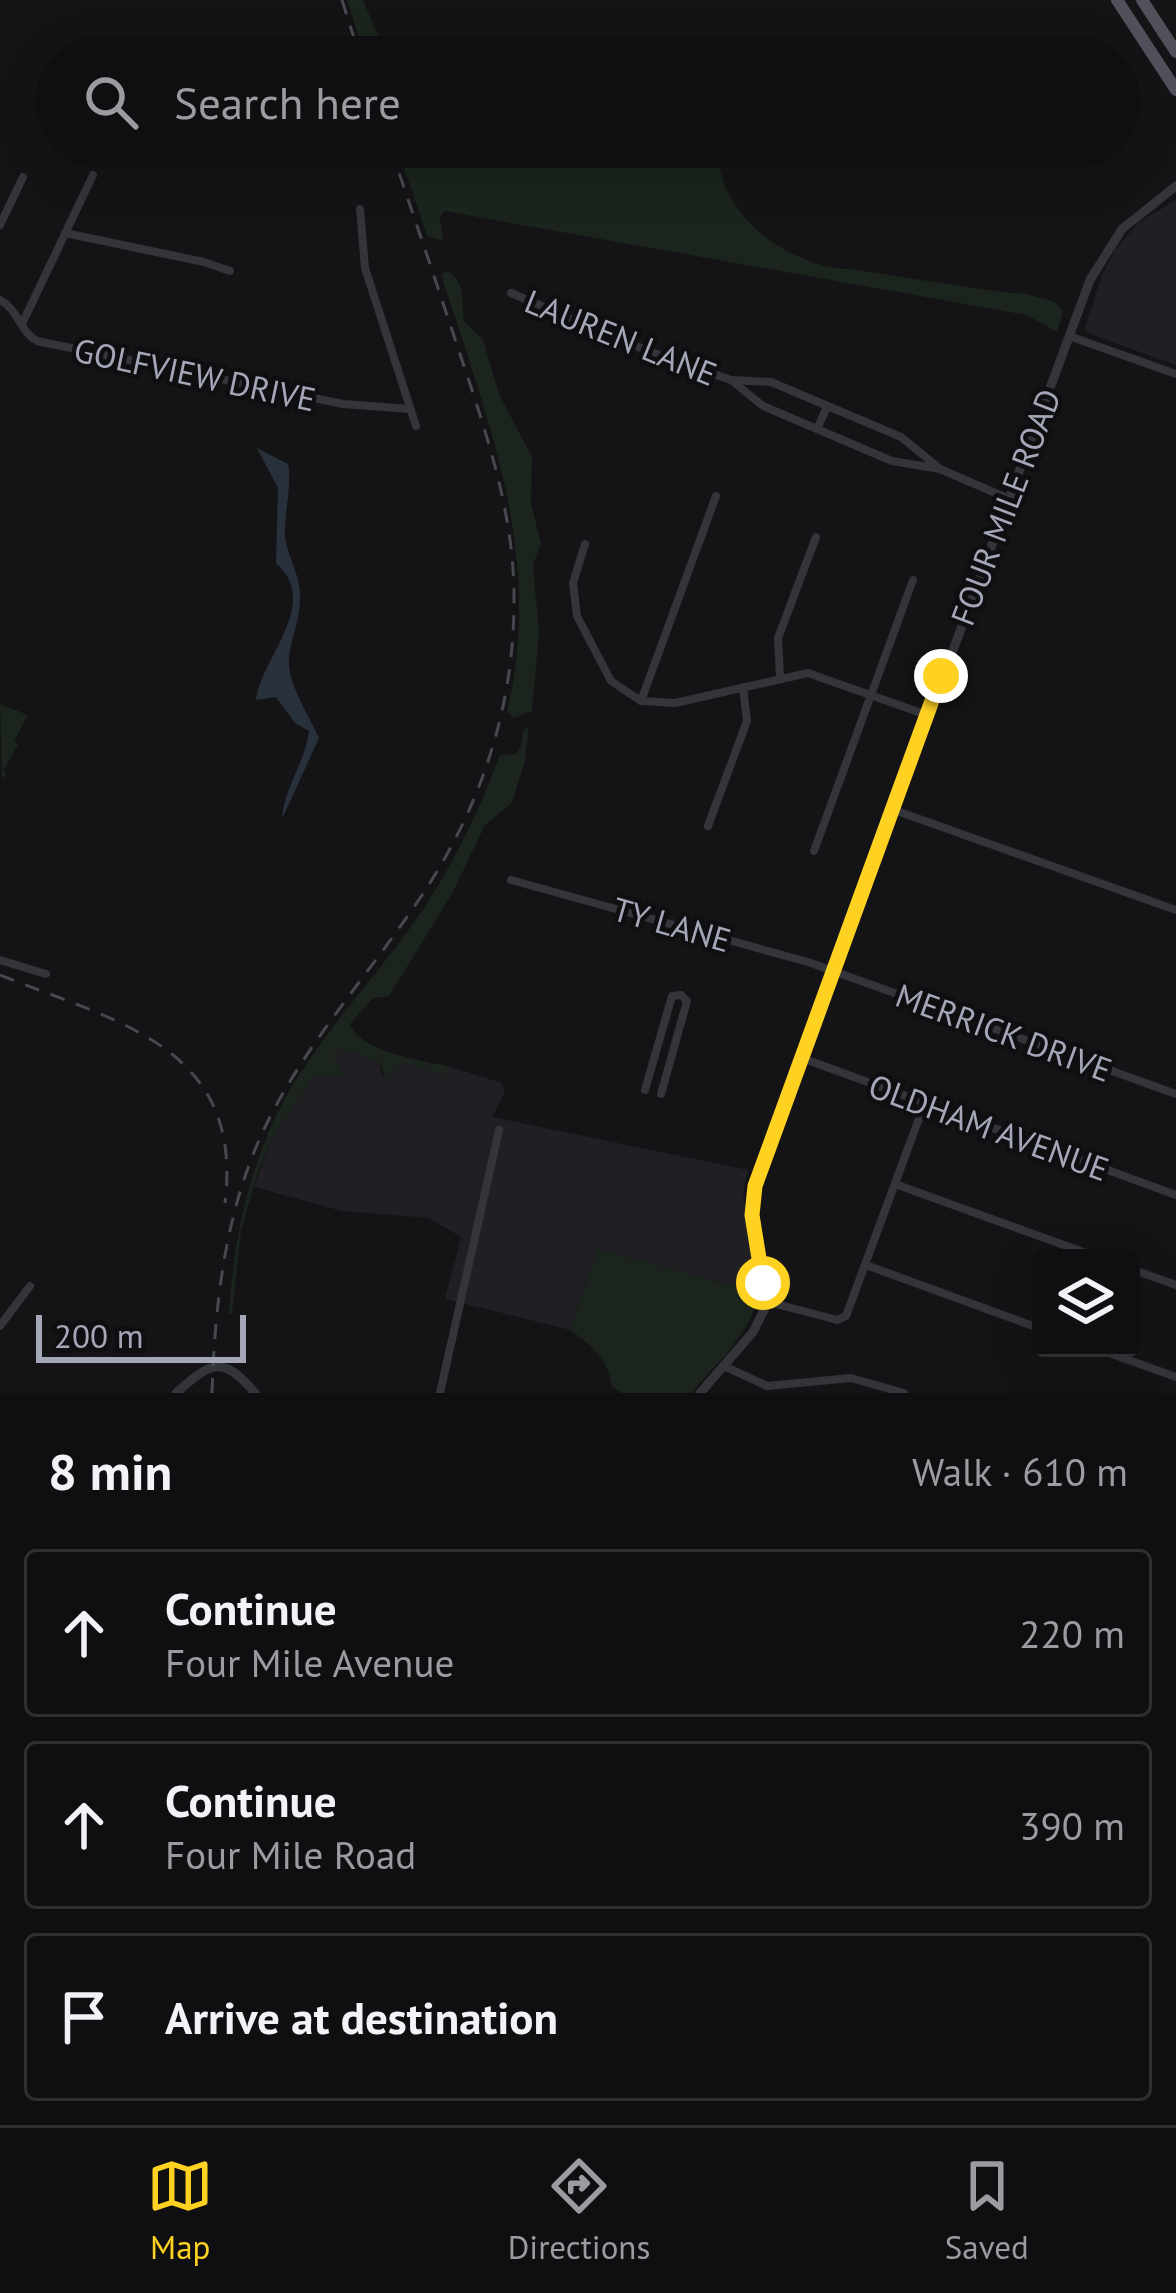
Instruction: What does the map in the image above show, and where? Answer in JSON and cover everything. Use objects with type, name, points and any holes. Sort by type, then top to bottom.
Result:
[{"type":"main road","points":[[1118,0],[1176,90]]},
{"type":"main road","points":[[1142,0],[1176,52]]},
{"type":"street","points":[[22,326],[93,175]]},
{"type":"street","points":[[0,225],[23,177]]},
{"type":"street","name":"FOUR MILE ROAD","points":[[765,1301],[752,1199],[892,809],[1090,280],[1112,242],[1176,186]]},
{"type":"street","points":[[360,209],[365,268],[416,425]]},
{"type":"street","points":[[65,233],[230,271]]},
{"type":"street","name":"LAUREN LANE","points":[[511,293],[731,380],[771,382],[914,445],[940,469]]},
{"type":"street","name":"GOLFVIEW DRIVE","points":[[0,300],[14,310],[30,338],[45,343],[343,404],[410,409]]},
{"type":"street","points":[[1069,336],[1176,374]]},
{"type":"street","name":"LAUREN LANE","points":[[731,380],[764,406],[817,429],[892,461],[940,469],[1007,498]]},
{"type":"street","points":[[817,429],[827,407]]},
{"type":"street","points":[[641,700],[716,496]]},
{"type":"street","points":[[779,676],[780,629],[816,538]]},
{"type":"street","points":[[585,544],[573,583],[577,616],[611,681],[641,700],[675,703],[808,673],[927,715]]},
{"type":"street","points":[[814,851],[913,580]]},
{"type":"street","points":[[708,826],[746,721],[743,687]]},
{"type":"street","points":[[892,809],[1176,910]]},
{"type":"street","name":"TY LANE","points":[[511,880],[833,971]]},
{"type":"street","points":[[0,960],[46,974]]},
{"type":"street","name":"MERRICK DRIVE","points":[[833,971],[1176,1094]]},
{"type":"street","points":[[645,1090],[672,996],[681,995],[687,1001],[661,1094]]},
{"type":"street","name":"OLDHAM AVENUE","points":[[802,1058],[1176,1196]]},
{"type":"street","points":[[700,1393],[758,1324],[765,1301],[842,1319],[849,1311],[924,1105]]},
{"type":"street","points":[[440,1393],[499,1130]]},
{"type":"street","points":[[895,1184],[1075,1249]]},
{"type":"street","points":[[866,1265],[1032,1326]]},
{"type":"street","points":[[1140,1272],[1176,1285]]},
{"type":"street","points":[[0,1326],[30,1286]]},
{"type":"street","points":[[1120,1357],[1176,1377]]},
{"type":"street","points":[[176,1393],[205,1368],[221,1366],[255,1393]]},
{"type":"street","points":[[724,1366],[767,1386],[850,1378],[904,1393]]},
{"type":"shaded area","points":[[347,0],[363,0],[378,36],[358,36]]},
{"type":"shaded area","points":[[404,168],[720,168],[725,186],[746,219],[777,245],[812,262],[1025,294],[1053,301],[1063,311],[1057,332],[1026,315],[444,211],[440,218],[443,241],[427,236]]},
{"type":"shaded area","points":[[1176,200],[1176,365],[1087,333],[1085,328],[1115,250],[1138,223]]},
{"type":"shaded area","points":[[449,271],[461,289],[464,321],[483,340],[499,394],[532,457],[531,503],[541,543],[533,565],[539,632],[532,711],[514,718],[507,712],[517,654],[515,543],[492,436],[441,274]]},
{"type":"shaded area","points":[[0,704],[28,715],[2,778]]},
{"type":"shaded area","points":[[529,726],[512,803],[485,825],[452,894],[389,996],[373,998],[350,1024],[379,1048],[448,1066],[449,1071],[445,1075],[400,1062],[385,1078],[380,1062],[342,1049],[334,1052],[345,1076],[315,1074],[270,1141],[241,1231],[229,1314],[245,1201],[280,1107],[314,1053],[426,905],[462,843],[500,755],[516,754]]},
{"type":"shaded area","points":[[342,1049],[380,1062],[382,1077],[400,1062],[438,1072],[449,1071],[448,1066],[502,1083],[505,1092],[492,1117],[748,1170],[743,1192],[756,1292],[598,1249],[570,1330],[445,1299],[461,1237],[429,1218],[342,1211],[254,1187],[270,1141],[315,1074],[345,1076],[332,1058]]},
{"type":"shaded area","points":[[598,1249],[756,1292],[743,1332],[691,1393],[622,1393],[612,1387],[598,1354],[570,1330]]},
{"type":"water","points":[[257,448],[288,464],[285,537],[300,594],[290,672],[319,738],[282,819],[309,731],[295,723],[276,697],[256,700],[285,631],[293,596],[289,579],[276,563],[278,488]]},
{"type":"railway","points":[[342,0],[353,36]]},
{"type":"railway","points":[[212,1393],[226,1253],[254,1151],[302,1062],[418,901],[459,832],[489,759],[508,682],[513,570],[498,476],[397,168]]},
{"type":"railway","points":[[0,975],[128,1026],[164,1048],[193,1074],[214,1108],[226,1150],[225,1203]]},
{"type":"route","points":[[763,1283],[752,1215],[755,1186],[941,676]]}]
